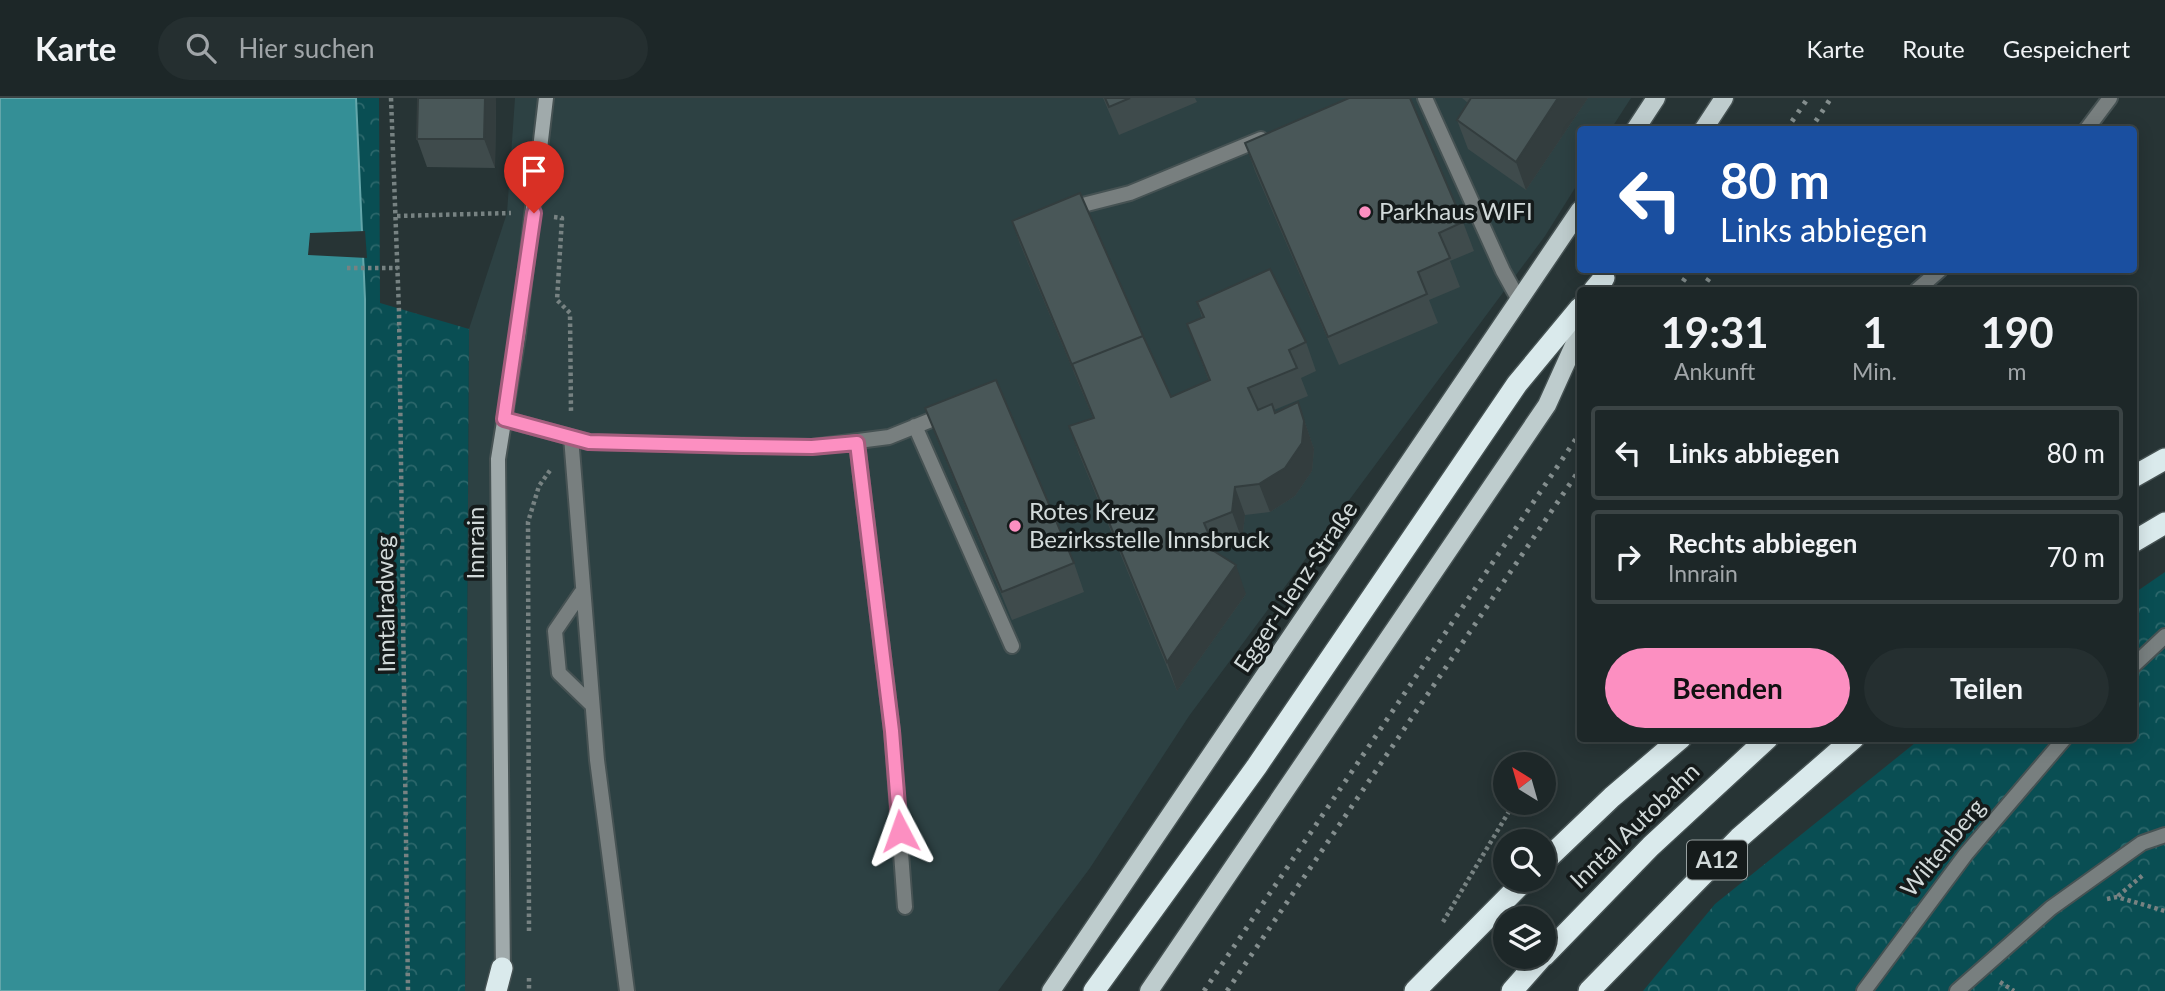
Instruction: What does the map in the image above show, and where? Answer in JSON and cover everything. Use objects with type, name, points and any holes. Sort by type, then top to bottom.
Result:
[{"type":"highway","points":[[1094,991],[1256,766],[1517,384],[1577,312]]},
{"type":"highway","points":[[2137,475],[2165,459]]},
{"type":"highway","points":[[2137,539],[2165,523]]},
{"type":"highway","points":[[1556,851],[1612,797],[1676,742]]},
{"type":"highway","name":"Inntal Autobahn","points":[[1556,944],[1660,838],[1764,742]]},
{"type":"highway","name":"A12","points":[[1589,991],[1740,838],[1849,742]]},
{"type":"highway","points":[[1415,991],[1513,892]]},
{"type":"highway","points":[[496,991],[502,968]]},
{"type":"highway","name":"Inntal Autobahn","points":[[1512,991],[1532,969]]},
{"type":"main road","name":"Innrain","points":[[504,991],[498,459],[529,255],[546,98]]},
{"type":"main road","points":[[1638,126],[1656,98]]},
{"type":"main road","points":[[1706,126],[1724,98]]},
{"type":"main road","name":"Egger-Lienz-Straße","points":[[1051,991],[1577,214]]},
{"type":"main road","points":[[1149,991],[1547,405],[1577,339]]},
{"type":"street","points":[[1424,98],[1503,271],[1520,300]]},
{"type":"street","points":[[2089,126],[2110,98]]},
{"type":"street","points":[[1060,210],[1129,193],[1277,133]]},
{"type":"street","points":[[1920,287],[1937,273]]},
{"type":"street","points":[[504,419],[589,442],[812,447],[889,437],[962,408]]},
{"type":"street","points":[[915,426],[1012,646]]},
{"type":"street","points":[[571,437],[581,593],[592,705],[627,991]]},
{"type":"street","points":[[857,443],[892,731],[905,907]]},
{"type":"street","points":[[581,593],[555,631],[559,673],[592,705]]},
{"type":"street","points":[[2137,662],[2165,636]]},
{"type":"street","name":"Wiltenberg","points":[[1864,991],[1966,854],[2062,742]]},
{"type":"street","points":[[1956,991],[2051,908],[2142,843],[2165,835]]},
{"type":"path","name":"Inntalradweg","points":[[391,98],[398,268],[408,991]]},
{"type":"path","points":[[397,216],[507,213]]},
{"type":"path","points":[[529,936],[528,522],[539,486],[571,437],[570,313],[557,300],[562,218]]},
{"type":"path","points":[[347,268],[398,268]]},
{"type":"path","points":[[1440,928],[1506,816]]},
{"type":"path","points":[[2095,902],[2117,897],[2165,911]]},
{"type":"path","points":[[529,977],[529,991]]},
{"type":"shaded area","points":[[0,98],[356,98],[365,299],[365,991],[0,991]]},
{"type":"shaded area","points":[[515,98],[1631,98],[1613,126],[1577,126],[1577,185],[1545,236],[1189,716],[1090,868],[998,991],[465,991],[469,329],[507,213]]},
{"type":"green space","points":[[356,98],[379,98],[380,303],[469,329],[465,991],[365,991],[365,299]]},
{"type":"green space","points":[[2165,572],[2165,991],[1643,991],[1715,904],[1916,742],[2137,742],[2137,591]]},
{"type":"pier","points":[[365,231],[367,258],[308,255],[310,233]]},
{"type":"building","points":[[418,98],[485,98],[484,139],[417,139]]},
{"type":"building","points":[[1105,98],[1130,98],[1109,107]]},
{"type":"building","name":"Parkhaus WIFI","points":[[1349,98],[1410,98],[1463,222],[1439,233],[1450,258],[1418,272],[1427,294],[1328,337],[1245,143]]},
{"type":"building","points":[[1471,98],[1558,98],[1516,162],[1457,120]]},
{"type":"building","points":[[1080,193],[1143,336],[1072,364],[1074,370],[1012,221]]},
{"type":"building","points":[[1270,269],[1306,342],[1289,350],[1297,368],[1248,388],[1258,410],[1272,404],[1275,413],[1298,402],[1304,421],[1302,443],[1285,468],[1259,484],[1235,487],[1232,512],[1204,523],[1210,537],[1206,546],[1236,565],[1167,662],[1069,426],[1094,418],[1072,364],[1143,336],[1171,397],[1210,380],[1187,324],[1204,317],[1197,302]]},
{"type":"building","name":"Rotes Kreuz Bezirksstelle Innsbruck","points":[[996,380],[1074,563],[1002,592],[925,408]]},
{"type":"railway","points":[[1789,126],[1808,98]]},
{"type":"railway","points":[[1813,126],[1831,98]]},
{"type":"railway","points":[[1679,287],[1689,273]]},
{"type":"railway","points":[[1703,287],[1713,273]]},
{"type":"railway","points":[[1204,991],[1577,437]]},
{"type":"railway","points":[[1227,991],[1577,473]]},
{"type":"place","name":"Parkhaus WIFI","points":[[1365,212]]},
{"type":"place","name":"Rotes Kreuz Bezirksstelle Innsbruck","points":[[1015,526]]},
{"type":"route","points":[[534,213],[504,419],[589,442],[812,447],[857,443],[892,731],[900,831]]}]
